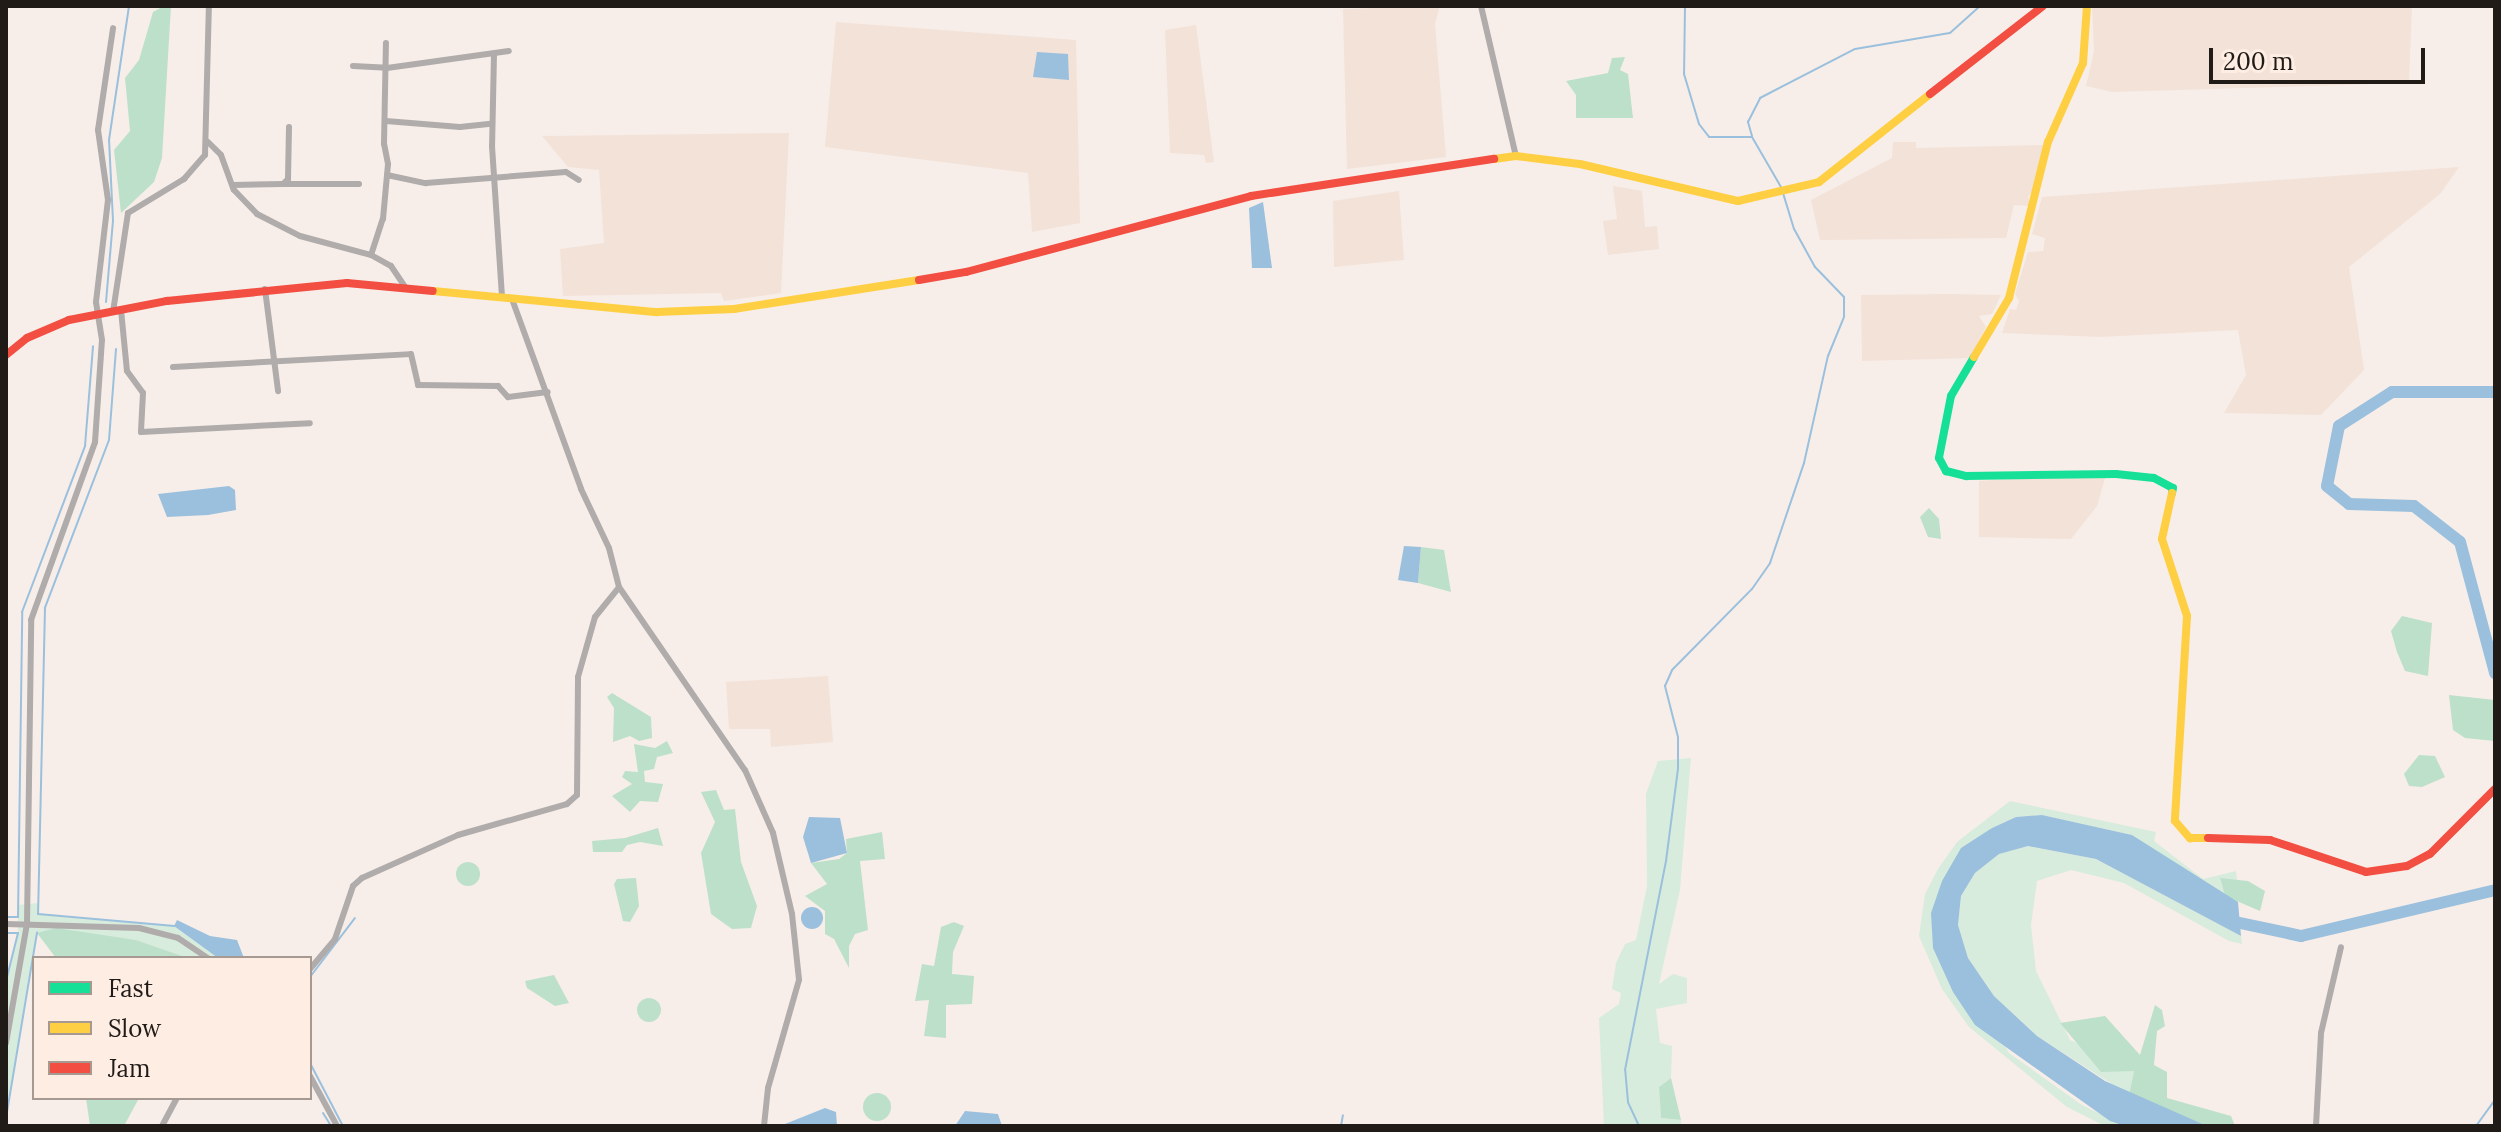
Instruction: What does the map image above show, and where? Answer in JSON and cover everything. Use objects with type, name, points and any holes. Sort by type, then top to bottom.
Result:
[{"type":"main road","points":[[6,355],[27,338],[100,314],[265,289],[347,283],[657,312],[816,298],[966,272],[1251,196],[1516,156],[1580,164],[1720,200],[1764,197],[1819,182],[2043,6]]},
{"type":"main road","points":[[2087,6],[2083,63],[2048,142],[2009,298],[1951,396],[1939,458],[1946,471],[1966,476],[2116,474],[2154,478],[2173,488],[2162,539],[2183,591],[2187,616],[2175,821],[2190,838],[2270,840],[2366,872],[2407,866],[2430,854],[2495,789]]},
{"type":"street","points":[[209,6],[208,142],[198,167],[128,213],[117,311],[127,371],[143,393],[141,432],[310,423]]},
{"type":"street","points":[[1481,6],[1516,156]]},
{"type":"street","points":[[6,1043],[27,924],[31,620],[95,442],[100,314],[96,302],[108,200],[98,130],[113,28]]},
{"type":"street","points":[[371,255],[383,219],[387,175],[386,43]]},
{"type":"street","points":[[353,66],[387,68],[509,51]]},
{"type":"street","points":[[494,54],[491,124],[507,298],[548,392],[619,587],[745,770],[773,833],[792,914],[799,980],[768,1088],[764,1126]]},
{"type":"street","points":[[386,121],[460,127],[491,124]]},
{"type":"street","points":[[283,184],[288,179],[289,127]]},
{"type":"street","points":[[208,142],[221,155],[233,185],[257,214],[300,236],[371,255],[391,266],[407,289]]},
{"type":"street","points":[[387,175],[426,183],[566,172],[579,180]]},
{"type":"street","points":[[233,185],[359,184]]},
{"type":"street","points":[[265,289],[278,391]]},
{"type":"street","points":[[173,367],[411,354],[418,385],[498,386],[508,397],[548,392]]},
{"type":"street","points":[[312,967],[335,939],[353,886],[362,878],[458,835],[567,804],[577,795],[578,677],[595,617],[619,587]]},
{"type":"street","points":[[6,924],[139,928],[178,938],[205,956]]},
{"type":"street","points":[[2316,1126],[2321,1033],[2341,947]]},
{"type":"street","points":[[312,1080],[337,1126]]},
{"type":"street","points":[[162,1126],[176,1100]]},
{"type":"shaded area","points":[[1440,6],[1435,24],[1446,157],[1347,169],[1343,9]]},
{"type":"shaded area","points":[[2092,6],[2412,6],[2409,83],[2112,92],[2086,86],[2094,51]]},
{"type":"shaded area","points":[[836,22],[1076,40],[1080,223],[1032,232],[1028,173],[825,147]]},
{"type":"shaded area","points":[[1196,25],[1214,162],[1206,163],[1204,155],[1170,153],[1165,30]]},
{"type":"shaded area","points":[[789,133],[781,293],[724,301],[721,293],[563,296],[560,249],[604,243],[599,170],[568,167],[542,136]]},
{"type":"shaded area","points":[[1893,142],[1916,142],[1916,148],[2044,145],[2037,184],[2028,197],[2031,206],[2014,205],[2006,238],[1820,240],[1811,200],[1892,158]]},
{"type":"shaded area","points":[[2459,167],[2440,194],[2349,267],[2364,370],[2321,415],[2224,413],[2246,375],[2238,330],[2100,337],[2002,333],[2010,309],[2016,310],[2019,301],[2015,294],[2028,252],[2043,251],[2045,238],[2032,234],[2042,197]]},
{"type":"shaded area","points":[[1613,186],[1642,191],[1645,227],[1657,226],[1659,249],[1608,255],[1603,221],[1617,219]]},
{"type":"shaded area","points":[[1399,191],[1404,260],[1334,267],[1333,201]]},
{"type":"shaded area","points":[[1861,295],[2001,295],[1992,314],[1979,316],[1986,327],[1970,358],[1862,361]]},
{"type":"shaded area","points":[[2050,476],[2105,478],[2097,506],[2071,539],[1979,537],[1979,481]]},
{"type":"shaded area","points":[[828,676],[833,742],[771,747],[770,729],[729,729],[726,682]]},
{"type":"green space","points":[[171,6],[162,158],[154,182],[121,213],[114,150],[130,131],[125,78],[139,60],[153,12]]},
{"type":"green space","points":[[1625,57],[1620,70],[1628,74],[1633,118],[1576,118],[1576,95],[1566,81],[1608,73],[1612,58]]},
{"type":"green space","points":[[1929,508],[1939,519],[1941,539],[1928,537],[1920,517]]},
{"type":"green space","points":[[1421,547],[1444,550],[1451,592],[1418,583]]},
{"type":"green space","points":[[2402,616],[2432,623],[2428,676],[2405,671],[2391,631]]},
{"type":"green space","points":[[612,693],[651,717],[652,738],[639,741],[630,736],[613,742],[614,708],[607,697]]},
{"type":"green space","points":[[2449,695],[2495,700],[2495,741],[2465,738],[2453,730]]},
{"type":"green space","points":[[667,741],[673,753],[657,757],[654,769],[644,771],[645,782],[663,784],[658,802],[640,801],[630,812],[612,796],[632,784],[622,777],[625,771],[638,772],[634,744],[655,748]]},
{"type":"green space","points":[[2419,755],[2435,756],[2445,777],[2422,787],[2409,786],[2404,774]]},
{"type":"green space","points":[[1691,758],[1680,890],[1659,984],[1673,974],[1687,978],[1687,1003],[1656,1009],[1660,1043],[1672,1046],[1671,1078],[1659,1087],[1661,1118],[1681,1120],[1681,1126],[1604,1126],[1599,1018],[1619,1004],[1621,993],[1612,989],[1616,963],[1625,944],[1636,940],[1647,886],[1646,794],[1658,761]]},
{"type":"green space","points":[[716,790],[724,810],[735,809],[741,862],[757,906],[751,928],[732,929],[711,914],[701,853],[715,822],[701,792]]},
{"type":"green space","points":[[2010,801],[2156,832],[2154,841],[2203,879],[2236,871],[2237,880],[2220,879],[2225,896],[2132,835],[2041,815],[2016,817],[1992,828],[1931,913],[2009,1053],[2082,1105],[2125,1126],[2105,1126],[2067,1107],[1969,1027],[1942,989],[1919,936],[1925,894],[1938,869],[1957,842]]},
{"type":"green space","points":[[658,828],[663,846],[640,842],[627,845],[622,852],[593,852],[592,841],[625,838]]},
{"type":"green space","points":[[882,832],[885,859],[860,861],[868,930],[855,934],[849,946],[849,968],[834,939],[825,934],[825,911],[805,896],[827,884],[811,863],[839,859],[847,853],[846,839]]},
{"type":"green space","points":[[2028,846],[2096,859],[2241,936],[2242,944],[2229,941],[2124,883],[2071,870],[2037,881],[2031,925],[2036,971],[2070,1040],[2134,1071],[2129,1095],[2037,1036],[1994,996],[1968,958],[1958,925],[1961,896],[1975,873],[1999,853]]},
{"type":"green space","points":[[468,862],[477,865],[480,874],[477,883],[468,886],[459,883],[456,874],[459,865]]},
{"type":"green space","points":[[636,878],[639,906],[630,922],[623,921],[614,884],[617,879]]},
{"type":"green space","points":[[2220,878],[2248,881],[2265,891],[2260,911],[2225,896]]},
{"type":"green space","points":[[38,903],[39,914],[174,926],[215,956],[182,956],[136,940],[37,933],[6,1118],[6,981],[18,933],[18,905]]},
{"type":"green space","points":[[954,922],[964,926],[953,952],[952,974],[974,976],[972,1004],[946,1005],[946,1038],[924,1036],[929,1000],[915,1001],[922,964],[934,966],[941,927]]},
{"type":"green space","points":[[56,928],[136,940],[182,956],[54,956],[37,933]]},
{"type":"green space","points":[[554,975],[569,1003],[555,1006],[527,988],[525,981]]},
{"type":"green space","points":[[649,998],[658,1001],[661,1010],[658,1019],[649,1022],[640,1019],[637,1010],[640,1001]]},
{"type":"green space","points":[[2155,1005],[2162,1010],[2165,1026],[2157,1031],[2154,1065],[2167,1072],[2167,1098],[2231,1116],[2235,1126],[2207,1126],[2129,1095],[2134,1071],[2101,1072],[2060,1023],[2105,1016],[2140,1055]]},
{"type":"green space","points":[[1671,1078],[1681,1120],[1661,1118],[1659,1087]]},
{"type":"green space","points":[[877,1093],[887,1097],[891,1107],[887,1117],[877,1121],[867,1117],[863,1107],[867,1097]]},
{"type":"green space","points":[[86,1100],[138,1100],[124,1126],[90,1126]]},
{"type":"water","points":[[1037,52],[1068,54],[1069,80],[1033,77]]},
{"type":"water","points":[[1263,202],[1272,268],[1252,268],[1249,208]]},
{"type":"water","points":[[229,486],[235,490],[236,510],[208,515],[167,517],[158,494]]},
{"type":"water","points":[[1404,546],[1421,547],[1418,583],[1398,580]]},
{"type":"water","points":[[2042,815],[2132,835],[2238,902],[2241,936],[2096,859],[2028,846],[1999,854],[1975,873],[1961,896],[1958,925],[1968,958],[1994,996],[2037,1036],[2105,1081],[2207,1126],[2125,1126],[2110,1121],[1975,1025],[1953,992],[1933,948],[1931,913],[1942,881],[1961,848],[2016,817]]},
{"type":"water","points":[[809,817],[840,818],[847,853],[811,863],[803,837]]},
{"type":"water","points":[[812,907],[820,910],[823,918],[820,926],[812,929],[804,926],[801,918],[804,910]]},
{"type":"water","points":[[177,920],[210,936],[237,940],[243,956],[215,956],[174,926]]},
{"type":"water","points":[[825,1108],[836,1112],[837,1126],[780,1126]]},
{"type":"water","points":[[965,1111],[998,1114],[1002,1126],[955,1126]]},
{"type":"waterway","points":[[106,302],[113,221],[109,140],[129,6]]},
{"type":"waterway","points":[[1685,6],[1684,74],[1699,124],[1709,137],[1752,137],[1781,187]]},
{"type":"waterway","points":[[1752,136],[1748,122],[1760,98],[1855,49],[1950,33],[1980,6]]},
{"type":"waterway","points":[[1639,1126],[1628,1102],[1625,1070],[1666,861],[1678,769],[1678,737],[1665,686],[1672,670],[1752,589],[1770,563],[1804,463],[1828,356],[1844,317],[1844,297],[1815,267],[1794,229],[1783,193]]},
{"type":"waterway","points":[[6,917],[18,917],[22,612],[85,446],[93,346]]},
{"type":"waterway","points":[[116,349],[109,440],[45,608],[38,914],[174,926]]},
{"type":"waterway","points":[[2495,392],[2392,392],[2339,426],[2327,486],[2349,504],[2414,506],[2460,542],[2495,673]]},
{"type":"waterway","points":[[2226,920],[2301,936],[2495,890]]},
{"type":"waterway","points":[[312,974],[355,918]]},
{"type":"waterway","points":[[6,933],[18,933],[6,981]]},
{"type":"waterway","points":[[33,956],[37,933]]},
{"type":"waterway","points":[[6,1118],[32,963]]},
{"type":"waterway","points":[[312,1067],[343,1126]]},
{"type":"waterway","points":[[2476,1126],[2495,1100]]},
{"type":"waterway","points":[[323,1113],[331,1126]]},
{"type":"waterway","points":[[1341,1126],[1343,1115]]},
{"type":"traffic: fast","points":[[1974,357],[1951,396],[1939,458],[1946,471],[1966,476],[2116,474],[2154,478],[2173,488],[2172,493]]},
{"type":"traffic: slow","points":[[1974,357],[2009,298],[2048,142],[2083,63],[2087,6]]},
{"type":"traffic: slow","points":[[1494,159],[1516,156],[1580,164],[1738,201],[1819,182],[1930,94]]},
{"type":"traffic: slow","points":[[433,291],[657,312],[734,309],[919,280]]},
{"type":"traffic: slow","points":[[2172,493],[2162,539],[2187,616],[2175,821],[2190,838],[2208,838]]},
{"type":"traffic: jam","points":[[1930,94],[2043,6]]},
{"type":"traffic: jam","points":[[919,280],[966,272],[1251,196],[1494,159]]},
{"type":"traffic: jam","points":[[6,355],[27,338],[69,320],[167,301],[347,283],[433,291]]},
{"type":"traffic: jam","points":[[2208,838],[2270,840],[2366,872],[2407,866],[2430,854],[2495,789]]}]
